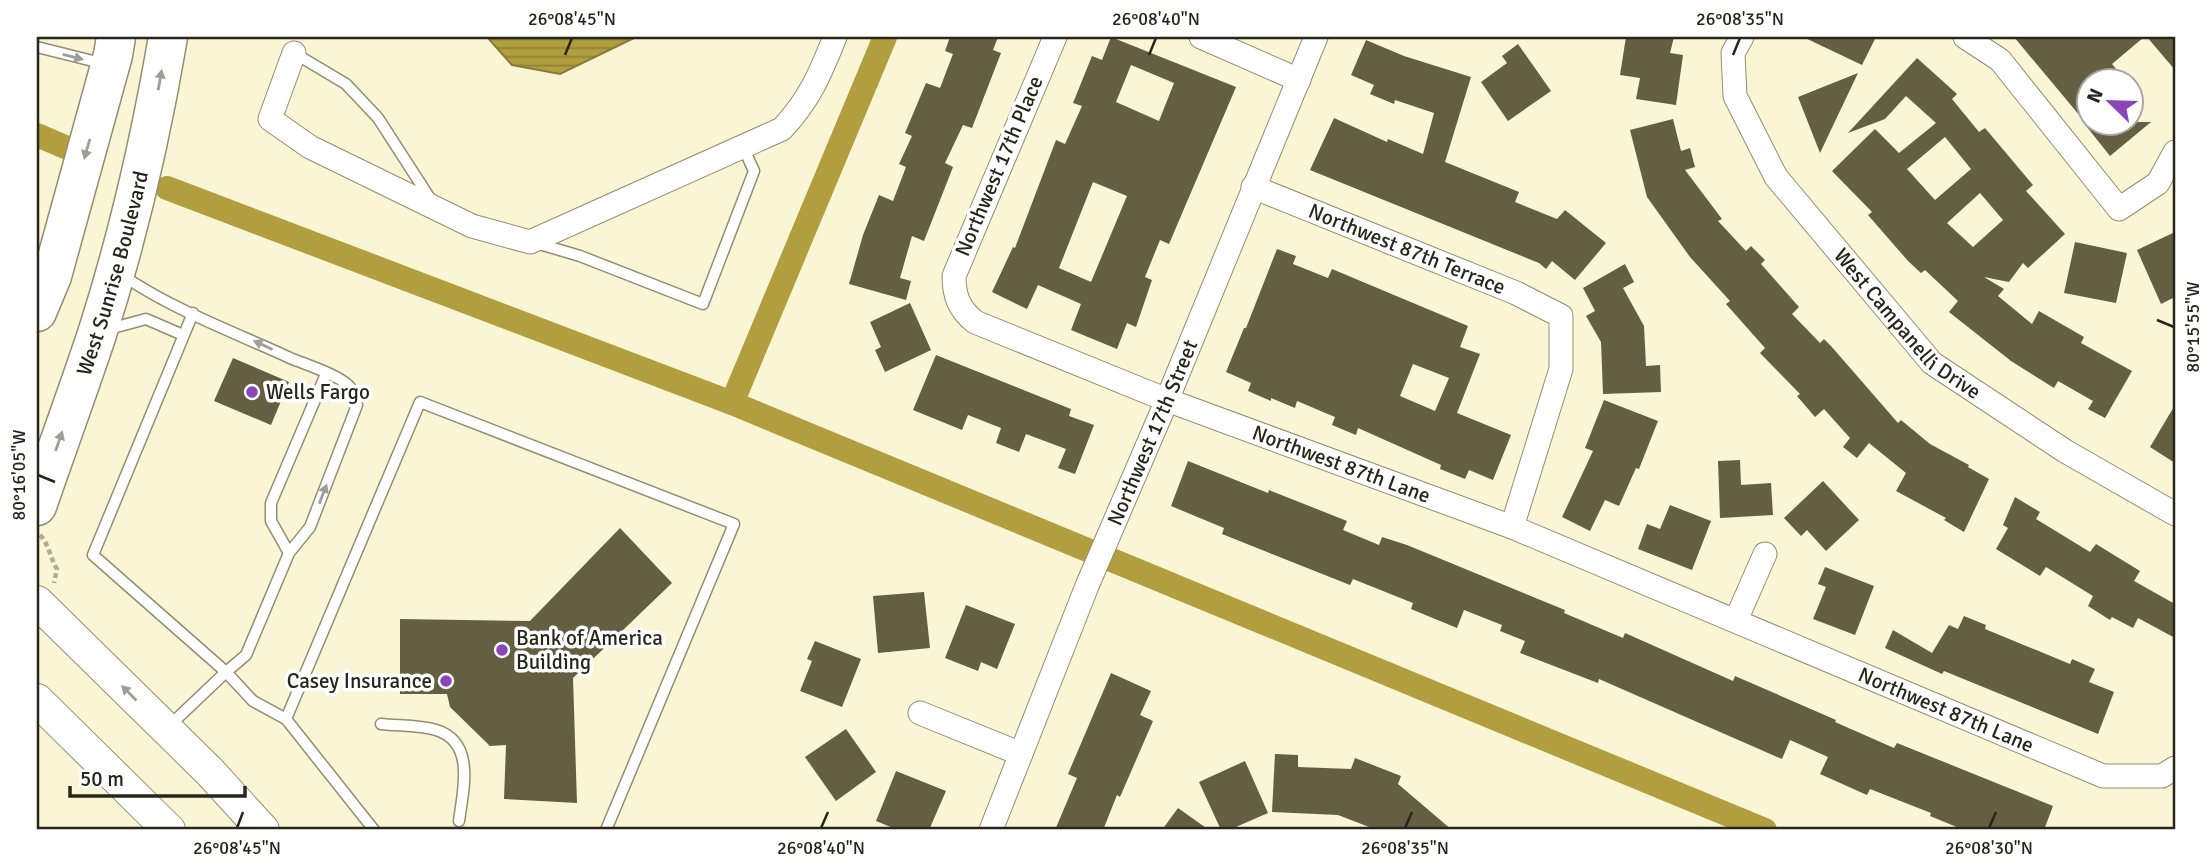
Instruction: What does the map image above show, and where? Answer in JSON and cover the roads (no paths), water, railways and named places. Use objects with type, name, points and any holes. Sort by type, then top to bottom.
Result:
[{"type":"highway","name":"West Sunrise Boulevard","points":[[37,506],[97,333],[119,256],[153,124],[168,37]]},
{"type":"highway","points":[[37,312],[52,276],[57,243],[111,62]]},
{"type":"main road","points":[[37,602],[210,772],[263,830]]},
{"type":"main road","points":[[37,700],[169,830]]},
{"type":"street","points":[[294,53],[270,119],[310,147],[436,209],[472,226],[530,242],[782,129],[801,109],[835,37]]},
{"type":"street","name":"Northwest 17th Place","points":[[956,297],[954,276],[958,263],[1055,37]]},
{"type":"street","points":[[1201,37],[1299,80]]},
{"type":"street","name":"Northwest 17th Street","points":[[991,830],[1087,586],[1167,400],[1316,37]]},
{"type":"street","points":[[1965,37],[2000,60],[2119,209],[2158,183],[2175,152]]},
{"type":"street","name":"West Campanelli Drive","points":[[1738,45],[1735,96],[1776,177],[1932,363],[2065,450],[2175,514]]},
{"type":"street","name":"Northwest 87th Terrace","points":[[1253,187],[1516,293],[1561,316],[1561,369],[1512,527]]},
{"type":"street","name":"Northwest 87th Lane","points":[[956,297],[967,316],[986,328],[1167,400],[1512,527],[2103,776],[2171,773]]},
{"type":"street","points":[[1735,620],[1765,554]]},
{"type":"street","points":[[920,713],[1021,754]]},
{"type":"lane","points":[[37,47],[111,62]]},
{"type":"lane","points":[[294,53],[346,84],[378,118],[436,209]]},
{"type":"lane","points":[[530,242],[580,256],[703,304],[754,171],[743,146]]},
{"type":"lane","points":[[119,256],[147,292],[348,384],[354,392],[357,404],[310,527],[289,553],[246,655],[166,729]]},
{"type":"lane","points":[[193,313],[93,555],[226,672],[253,701],[286,719],[374,830]]},
{"type":"lane","points":[[97,333],[124,323],[146,319],[183,335]]},
{"type":"lane","points":[[289,553],[271,521],[271,503],[326,373]]},
{"type":"lane","points":[[286,719],[420,402],[734,524],[606,830]]},
{"type":"lane","points":[[381,724],[435,730],[449,736],[461,750],[465,769],[459,821]]},
{"type":"waterway","points":[[732,403],[885,37]]},
{"type":"waterway","points":[[37,135],[65,147]]},
{"type":"waterway","points":[[167,188],[732,403],[1765,830]]},
{"type":"place","name":"Wells Fargo","points":[[252,392]]},
{"type":"place","name":"Bank of America Building","points":[[502,650]]},
{"type":"place","name":"Casey Insurance","points":[[446,681]]}]
